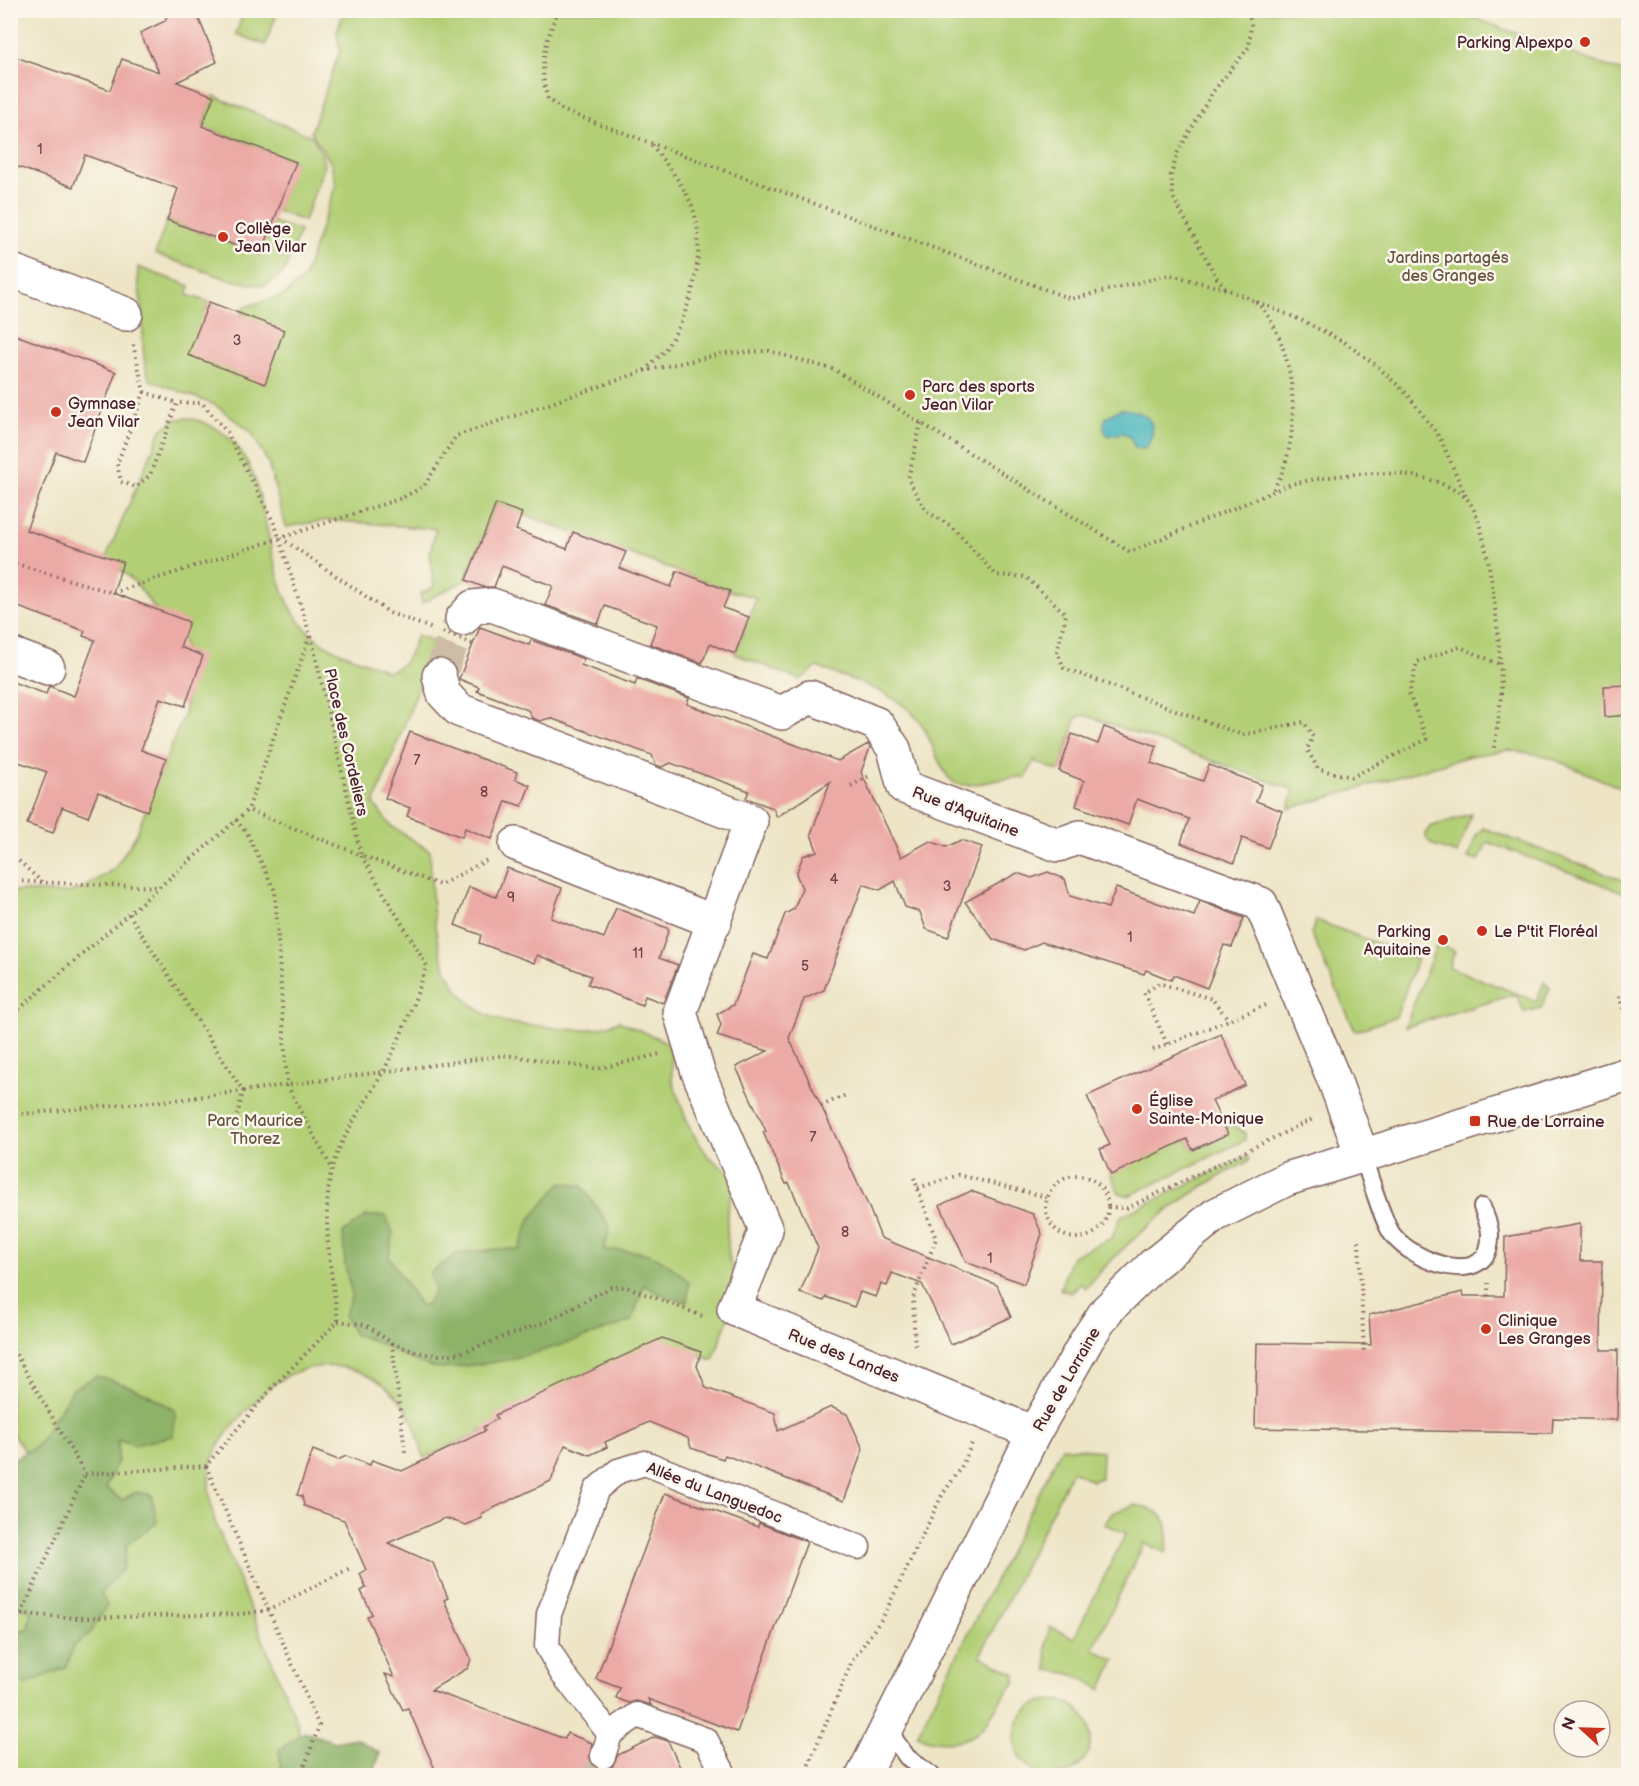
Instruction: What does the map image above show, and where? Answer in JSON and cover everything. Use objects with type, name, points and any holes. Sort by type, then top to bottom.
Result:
[{"type":"street","points":[[10,270],[126,314]]},
{"type":"street","name":"Rue d'Aquitaine","points":[[459,632],[473,607],[492,605],[783,713],[810,697],[877,724],[894,749],[904,787],[1058,845],[1080,837],[1261,904],[1344,1104],[1362,1155]]},
{"type":"street","points":[[10,654],[48,668]]},
{"type":"street","points":[[439,676],[444,694],[459,710],[751,820],[680,1012],[729,1148],[766,1230],[734,1309]]},
{"type":"street","points":[[516,844],[715,922]]},
{"type":"street","name":"Rue de Lorraine","points":[[863,1776],[1034,1433],[1088,1338],[1107,1310],[1153,1265],[1215,1215],[1287,1179],[1629,1074]]},
{"type":"street","name":"Rue des Landes","points":[[734,1309],[1034,1433]]},
{"type":"street","name":"Allée du Languedoc","points":[[724,1776],[706,1740],[637,1715],[606,1745],[547,1646],[549,1614],[597,1489],[618,1471],[645,1463],[858,1547]]},
{"type":"lane","points":[[1362,1155],[1391,1233],[1413,1255],[1446,1267],[1475,1266],[1484,1258],[1490,1234],[1482,1207]]},
{"type":"lane","points":[[887,1729],[907,1757],[932,1776]]},
{"type":"path","points":[[558,10],[547,38],[542,62],[548,99],[562,110],[1071,299],[1170,275],[1226,289],[1253,300],[1324,331],[1376,364],[1396,382],[1432,424],[1466,498],[1474,508],[1486,556],[1499,664],[1501,692],[1494,748]]},
{"type":"path","points":[[1226,289],[1216,277],[1173,197],[1171,176],[1178,152],[1212,93],[1249,47],[1251,24],[1248,10]]},
{"type":"path","points":[[644,371],[666,349],[673,337],[690,299],[697,260],[696,222],[692,206],[682,187],[651,144]]},
{"type":"path","points":[[1253,300],[1270,321],[1286,358],[1291,381],[1292,439],[1282,474],[1272,492]]},
{"type":"path","points":[[126,314],[144,392],[117,464],[121,482],[136,487],[150,475],[177,403],[144,392]]},
{"type":"path","points":[[10,562],[112,593],[402,498],[424,486],[456,436],[644,371],[727,353],[776,352],[835,370],[1131,552],[1272,492],[1312,479],[1374,473],[1422,479],[1466,498]]},
{"type":"path","name":"Place des Cordeliers","points":[[177,403],[202,403],[226,432],[280,537],[310,635],[361,855],[427,966],[408,1022],[383,1073]]},
{"type":"path","points":[[921,423],[908,479],[926,511],[951,526],[996,575],[1026,577],[1066,614],[1057,652],[1064,668],[1242,735],[1304,722],[1313,737],[1307,748],[1318,769],[1352,777],[1427,739],[1409,694],[1417,662],[1460,648],[1499,664]]},
{"type":"path","points":[[280,537],[390,613],[459,632]]},
{"type":"path","points":[[10,1017],[248,810],[310,635]]},
{"type":"path","points":[[248,810],[440,885],[516,844]]},
{"type":"path","points":[[236,820],[257,852],[275,891],[287,1085],[332,1170]]},
{"type":"path","points":[[10,853],[42,883]]},
{"type":"path","points":[[10,881],[159,887]]},
{"type":"path","points":[[129,914],[243,1091],[233,1134]]},
{"type":"path","points":[[1167,1044],[1144,993],[1159,982],[1212,999],[1229,1020]]},
{"type":"path","points":[[1153,1050],[1298,993]]},
{"type":"path","points":[[1619,996],[1629,1023]]},
{"type":"path","points":[[10,1115],[243,1091],[506,1055],[597,1069],[660,1054],[689,1042]]},
{"type":"path","points":[[338,1321],[327,1230],[329,1182],[351,1126],[383,1073]]},
{"type":"path","points":[[821,1106],[846,1095]]},
{"type":"path","points":[[1108,1207],[1127,1208],[1344,1104]]},
{"type":"path","points":[[918,1188],[959,1175],[1047,1197]]},
{"type":"path","points":[[1087,1177],[1102,1189],[1108,1207],[1107,1218],[1101,1227],[1083,1238],[1072,1238],[1054,1228],[1048,1219],[1047,1197],[1052,1189],[1068,1178],[1087,1177]]},
{"type":"path","points":[[914,1178],[936,1239],[913,1298],[916,1384]]},
{"type":"path","points":[[1359,1241],[1364,1354]]},
{"type":"path","points":[[338,1321],[366,1325],[392,1343],[425,1354],[445,1356],[460,1353],[548,1321],[610,1287],[627,1287],[709,1318],[734,1309]]},
{"type":"path","points":[[85,1474],[206,1466],[271,1389],[338,1321]]},
{"type":"path","points":[[392,1343],[405,1452]]},
{"type":"path","points":[[10,1344],[85,1474]]},
{"type":"path","points":[[804,1776],[852,1661],[883,1617],[942,1495],[960,1470],[985,1414]]},
{"type":"path","points":[[206,1466],[319,1726],[301,1776]]},
{"type":"path","points":[[10,1628],[21,1614],[85,1474]]},
{"type":"path","points":[[10,1617],[21,1614],[78,1618],[242,1614],[269,1610],[352,1567]]},
{"type":"green space","points":[[244,11],[278,11],[265,45],[236,34]]},
{"type":"green space","name":"Parc des sports Jean Vilar","points":[[344,11],[1455,11],[1628,74],[1628,791],[1546,756],[1509,750],[1469,756],[1289,809],[1294,790],[1085,715],[1077,717],[1059,771],[1037,763],[1035,759],[1026,777],[958,784],[952,781],[942,767],[921,723],[911,712],[887,695],[817,667],[800,680],[735,654],[756,599],[754,597],[730,591],[496,504],[466,580],[422,603],[420,594],[434,587],[430,553],[436,529],[329,520],[286,527],[268,463],[251,432],[215,405],[150,380],[144,354],[138,267],[190,286],[187,295],[209,302],[205,312],[246,316],[241,314],[244,307],[285,295],[304,277],[336,184],[331,163],[311,132],[340,50],[337,32]]},
{"type":"green space","points":[[214,96],[313,137],[322,155],[324,167],[304,221],[277,211],[295,162],[202,126]]},
{"type":"green space","points":[[167,220],[261,255],[273,222],[300,231],[285,270],[274,281],[263,286],[230,280],[155,254]]},
{"type":"green space","name":"Parc Maurice Thorez","points":[[188,418],[220,431],[241,452],[255,480],[279,579],[292,609],[312,635],[336,651],[382,668],[386,672],[399,667],[407,659],[417,635],[436,642],[374,804],[391,826],[430,851],[435,928],[449,976],[462,996],[481,1011],[506,1022],[579,1030],[598,1028],[619,1021],[671,1044],[672,1080],[690,1129],[708,1156],[731,1174],[735,1183],[727,1210],[727,1227],[729,1257],[738,1291],[713,1360],[687,1351],[493,1426],[424,1458],[416,1429],[406,1409],[390,1390],[375,1379],[359,1372],[326,1366],[308,1368],[276,1383],[240,1417],[219,1444],[210,1468],[209,1489],[215,1522],[298,1725],[300,1740],[289,1775],[11,1775],[10,1589],[31,1460],[10,1430],[11,891],[66,893],[82,889],[114,869],[135,837],[184,714],[191,680],[184,645],[176,630],[152,605],[136,583],[106,558],[161,430],[175,419]]},
{"type":"green space","points":[[1471,814],[1457,854],[1437,847],[1426,838],[1425,834],[1430,827]]},
{"type":"green space","points":[[1483,828],[1628,882],[1628,894],[1487,842],[1479,861],[1468,858],[1476,836]]},
{"type":"green space","points":[[1316,920],[1417,959],[1396,1017],[1355,1031],[1311,933]]},
{"type":"green space","points":[[1437,944],[1455,951],[1449,967],[1536,1001],[1544,982],[1550,988],[1541,1008],[1524,1012],[1516,994],[1405,1027]]},
{"type":"green space","points":[[1232,1125],[1245,1133],[1245,1140],[1129,1196],[1119,1193],[1108,1168],[1187,1139],[1193,1150],[1228,1134],[1225,1128]]},
{"type":"green space","points":[[1247,1156],[1249,1161],[1182,1200],[1141,1232],[1086,1288],[1080,1283],[1071,1293],[1060,1289],[1072,1256],[1112,1238],[1121,1216]]},
{"type":"green space","points":[[562,1182],[582,1186],[610,1227],[604,1250],[641,1252],[668,1264],[689,1282],[687,1302],[663,1296],[644,1285],[632,1321],[529,1355],[448,1369],[427,1365],[354,1335],[344,1316],[352,1295],[345,1265],[343,1233],[366,1216],[386,1216],[393,1233],[389,1257],[419,1304],[426,1306],[435,1290],[430,1273],[456,1254],[519,1249],[531,1218]]},
{"type":"green space","points":[[96,1376],[138,1390],[176,1412],[173,1436],[134,1445],[118,1439],[118,1460],[106,1488],[122,1500],[136,1492],[152,1495],[157,1523],[127,1545],[123,1569],[101,1593],[107,1605],[92,1631],[73,1647],[67,1667],[24,1685],[11,1678],[11,1636],[15,1631],[28,1629],[31,1610],[11,1605],[11,1549],[21,1515],[11,1512],[11,1460],[37,1446],[73,1389]]},
{"type":"green space","points":[[1062,1447],[1102,1451],[1101,1478],[1092,1481],[1072,1471],[980,1656],[1015,1674],[1015,1684],[984,1726],[970,1737],[943,1742],[917,1735]]},
{"type":"green space","points":[[1135,1505],[1154,1510],[1164,1520],[1168,1534],[1166,1553],[1144,1543],[1093,1649],[1115,1660],[1101,1690],[1076,1676],[1047,1670],[1046,1643],[1050,1627],[1074,1638],[1126,1533],[1104,1524],[1112,1513]]},
{"type":"green space","points":[[1053,1700],[1067,1703],[1080,1711],[1088,1724],[1091,1738],[1088,1752],[1080,1765],[1067,1773],[1053,1776],[1039,1773],[1026,1765],[1018,1752],[1015,1738],[1018,1724],[1026,1711],[1039,1703]]},
{"type":"green space","points":[[304,1732],[335,1742],[356,1738],[380,1753],[373,1775],[282,1775],[279,1750]]},
{"type":"water","points":[[1120,409],[1137,412],[1149,420],[1152,432],[1145,449],[1135,448],[1130,437],[1123,433],[1108,436],[1103,428],[1106,417]]},
{"type":"building","points":[[169,10],[195,10],[217,62],[177,82],[214,96],[202,126],[296,162],[261,255],[167,220],[178,189],[85,155],[73,187],[10,164],[10,55],[110,90],[122,59],[159,72],[140,33],[165,21]]},
{"type":"building","points":[[209,302],[284,330],[265,384],[188,355]]},
{"type":"building","points":[[10,333],[116,372],[83,462],[56,452],[26,530],[123,562],[113,593],[189,622],[180,647],[203,656],[185,706],[160,698],[141,750],[166,759],[147,811],[98,792],[88,817],[62,807],[53,833],[27,824],[47,772],[10,759],[10,681],[46,694],[49,686],[74,696],[95,640],[83,636],[85,631],[10,604]]},
{"type":"building","points":[[496,504],[522,513],[516,530],[567,549],[573,532],[626,552],[619,568],[671,587],[677,571],[730,591],[723,608],[749,617],[735,654],[710,644],[702,663],[650,644],[657,625],[605,606],[598,624],[545,605],[553,586],[502,566],[494,587],[483,587],[466,580]]},
{"type":"building","points":[[480,627],[529,645],[531,640],[584,659],[581,665],[635,685],[637,679],[689,698],[687,704],[838,761],[868,744],[870,748],[861,772],[901,857],[930,841],[946,847],[961,840],[982,847],[948,937],[926,929],[920,912],[905,907],[895,881],[880,890],[863,884],[824,990],[804,999],[789,1038],[868,1205],[881,1238],[997,1285],[1011,1317],[951,1344],[922,1284],[892,1273],[887,1286],[881,1284],[876,1297],[860,1292],[854,1307],[826,1297],[824,1301],[800,1293],[818,1248],[789,1183],[786,1184],[763,1132],[766,1131],[736,1067],[768,1051],[717,1036],[721,1025],[717,1014],[733,1005],[753,954],[768,959],[785,914],[794,909],[802,888],[796,874],[803,856],[817,851],[811,834],[830,782],[777,817],[773,808],[746,798],[749,791],[671,763],[662,767],[656,765],[652,755],[550,718],[540,721],[532,718],[528,710],[477,691],[479,687],[459,679]]},
{"type":"building","points":[[1629,685],[1629,715],[1605,717],[1604,686]]},
{"type":"building","points":[[1104,727],[1157,746],[1151,763],[1203,781],[1209,765],[1262,785],[1256,801],[1282,811],[1268,848],[1242,838],[1234,863],[1181,843],[1189,819],[1137,799],[1128,825],[1076,806],[1084,781],[1059,771],[1072,734],[1098,744]]},
{"type":"building","points":[[410,732],[517,772],[515,779],[530,785],[522,806],[506,801],[492,839],[465,828],[462,837],[407,816],[410,808],[385,798]]},
{"type":"building","points":[[507,868],[562,888],[551,918],[604,938],[616,908],[669,929],[659,958],[678,965],[663,1003],[645,996],[642,1005],[588,984],[591,976],[537,955],[534,963],[479,943],[481,935],[455,925],[469,887],[496,897]]},
{"type":"building","points":[[1048,872],[1065,879],[1070,896],[1108,908],[1116,888],[1194,916],[1200,901],[1244,918],[1232,947],[1224,945],[1207,988],[1174,975],[1171,980],[1146,970],[1144,974],[1042,942],[1024,950],[993,939],[965,902],[1017,873],[1032,878]]},
{"type":"building","name":"Église Sainte-Monique","points":[[1221,1034],[1245,1085],[1212,1101],[1228,1134],[1193,1150],[1187,1139],[1111,1175],[1100,1149],[1110,1145],[1087,1096]]},
{"type":"building","points":[[971,1191],[1033,1214],[1042,1234],[1024,1284],[966,1262],[940,1205]]},
{"type":"building","name":"Clinique Les Granges","points":[[1580,1224],[1580,1261],[1602,1261],[1601,1350],[1618,1350],[1617,1420],[1553,1418],[1552,1433],[1255,1428],[1257,1343],[1371,1345],[1369,1315],[1463,1292],[1464,1296],[1504,1296],[1505,1237]]},
{"type":"building","points":[[662,1338],[701,1352],[697,1366],[706,1388],[775,1413],[778,1431],[831,1407],[847,1414],[863,1449],[844,1501],[725,1455],[723,1459],[691,1448],[688,1438],[649,1422],[605,1442],[607,1447],[590,1455],[565,1445],[551,1481],[481,1514],[482,1518],[466,1525],[445,1518],[388,1543],[433,1563],[448,1598],[444,1600],[471,1659],[468,1668],[431,1690],[565,1739],[567,1733],[592,1743],[589,1760],[599,1770],[612,1767],[618,1755],[655,1737],[668,1741],[684,1776],[438,1776],[408,1708],[403,1710],[385,1674],[394,1677],[367,1617],[372,1614],[361,1591],[366,1588],[360,1574],[366,1570],[344,1520],[304,1506],[302,1496],[297,1495],[313,1450],[338,1460],[346,1456],[370,1465],[372,1460],[402,1471],[485,1431],[483,1427],[497,1419],[495,1415]]},
{"type":"building","points":[[665,1493],[758,1527],[759,1523],[807,1542],[737,1732],[648,1699],[651,1705],[636,1701],[629,1703],[616,1698],[620,1688],[596,1679]]},
{"type":"tunnel","points":[[439,676],[462,619]]},
{"type":"tunnel","points":[[594,1776],[603,1756]]},
{"type":"place","name":"Parking Alpexpo","points":[[1585,42]]},
{"type":"place","name":"Collège Jean Vilar","points":[[223,237]]},
{"type":"place","name":"Parc des sports Jean Vilar","points":[[910,395]]},
{"type":"place","name":"Gymnase Jean Vilar","points":[[56,412]]},
{"type":"place","name":"Le P'tit Floréal","points":[[1482,931]]},
{"type":"place","name":"Parking Aquitaine","points":[[1443,940]]},
{"type":"place","name":"Église Sainte-Monique","points":[[1137,1109]]},
{"type":"place","name":"Rue de Lorraine","points":[[1475,1121]]},
{"type":"place","name":"Clinique Les Granges","points":[[1486,1329]]},
{"type":"park label","name":"Jardins partagés des Granges","points":[[1448,266]]}]
